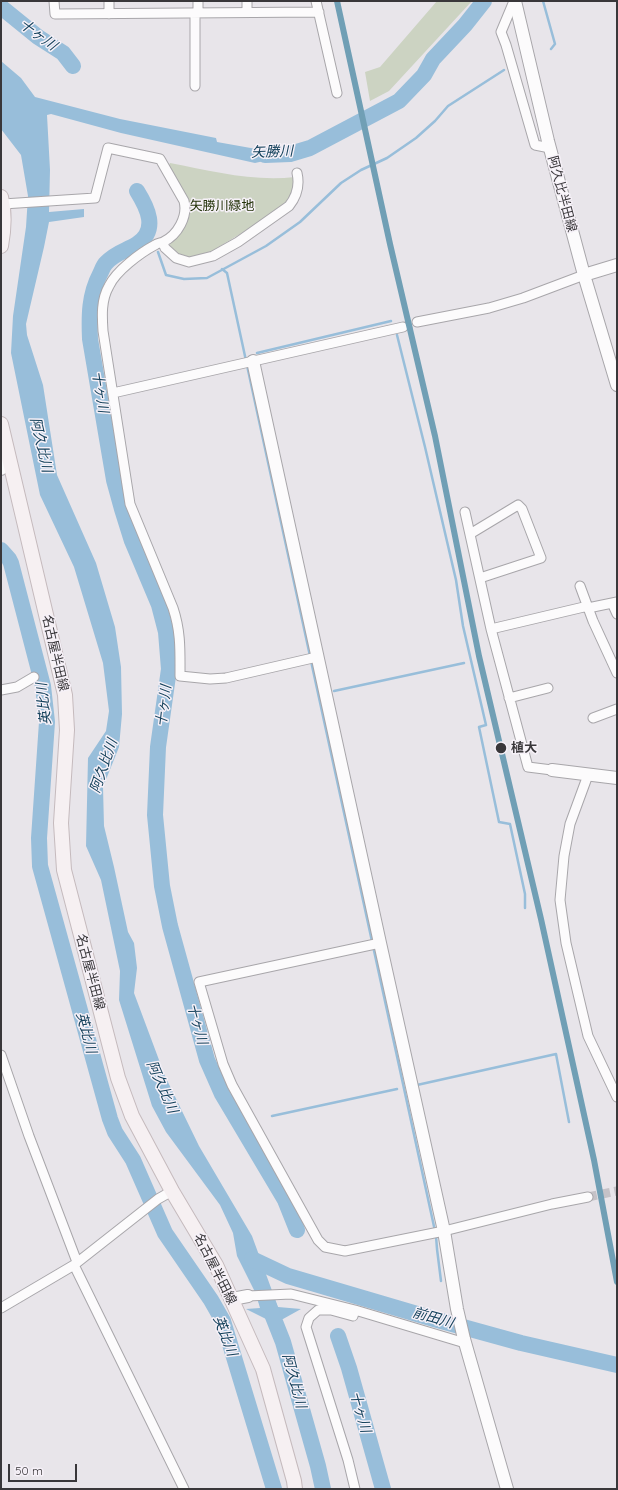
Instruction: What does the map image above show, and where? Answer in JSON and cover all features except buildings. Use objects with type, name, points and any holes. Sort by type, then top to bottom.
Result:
[{"type":"main road","points":[[1,246],[2,200]]},
{"type":"main road","name":"名古屋半田線","points":[[1,424],[4,462],[65,695],[67,730],[62,858],[66,881],[118,1078],[132,1116],[172,1191],[216,1265],[263,1369],[295,1489]]},
{"type":"street","points":[[54,1],[55,14],[319,12]]},
{"type":"street","points":[[109,1],[109,14]]},
{"type":"street","points":[[195,86],[196,13],[198,1]]},
{"type":"street","points":[[247,1],[247,12]]},
{"type":"street","points":[[316,1],[337,93]]},
{"type":"street","points":[[514,1],[501,32],[535,145],[550,148]]},
{"type":"street","name":"阿久比半田線","points":[[514,1],[550,148],[584,275],[617,385]]},
{"type":"street","points":[[2,200],[17,203],[95,198],[108,148],[160,159],[184,201],[186,208],[185,215],[178,228],[163,243],[155,244],[121,270],[108,286],[102,306],[103,331],[130,504],[173,608],[178,624],[180,637],[180,676],[226,678],[317,657]]},
{"type":"street","points":[[163,243],[165,248],[176,258],[189,262],[212,256],[238,242],[290,206],[295,199],[298,190],[297,174]]},
{"type":"street","points":[[417,322],[489,308],[523,298],[584,275],[617,265]]},
{"type":"street","points":[[113,393],[403,327]]},
{"type":"street","points":[[252,361],[444,1231],[464,1341],[507,1489]]},
{"type":"street","points":[[470,534],[518,505],[522,509],[541,558],[480,578]]},
{"type":"street","points":[[465,512],[491,629],[528,767],[617,778]]},
{"type":"street","points":[[580,586],[600,637],[617,672]]},
{"type":"street","points":[[491,629],[588,607],[614,603],[617,614]]},
{"type":"street","points":[[1,690],[17,687],[34,677]]},
{"type":"street","points":[[509,698],[548,688]]},
{"type":"street","points":[[593,718],[617,708]]},
{"type":"street","points":[[588,775],[570,824],[564,856],[560,900],[566,943],[588,1036],[617,1097]]},
{"type":"street","points":[[380,944],[200,982],[223,1064],[232,1085],[318,1240],[326,1248],[345,1251],[444,1231],[552,1204],[588,1197]]},
{"type":"street","points":[[1,1055],[76,1264],[184,1489]]},
{"type":"street","points":[[1,1308],[76,1264],[158,1199],[172,1191]]},
{"type":"street","points":[[232,1299],[248,1296],[291,1294],[355,1310],[464,1341]]},
{"type":"street","points":[[355,1310],[353,1316],[331,1310],[318,1310],[309,1318],[306,1327],[356,1489]]},
{"type":"green space","points":[[437,1],[472,1],[389,91],[370,101],[365,72],[380,67]]},
{"type":"green space","name":"矢勝川緑地","points":[[170,163],[248,177],[295,177],[296,183],[288,205],[212,251],[190,257],[179,254],[170,246],[170,242],[181,230],[189,217],[190,211],[186,198],[169,165]]},
{"type":"water","points":[[1,61],[21,78],[35,97],[120,119],[216,138],[217,142],[290,155],[255,163],[121,133],[51,114],[47,115],[50,170],[49,212],[84,209],[84,217],[49,222],[26,324],[27,335],[43,385],[57,475],[96,563],[115,627],[121,667],[122,714],[119,747],[103,787],[104,826],[128,932],[134,943],[137,968],[134,993],[165,1076],[199,1146],[252,1236],[278,1307],[301,1309],[283,1319],[268,1320],[246,1309],[260,1308],[256,1294],[237,1256],[233,1233],[220,1205],[166,1132],[152,1106],[119,1000],[120,971],[101,880],[86,846],[88,758],[106,731],[109,711],[103,663],[74,567],[40,495],[11,353],[13,316],[26,227],[28,196],[21,155],[1,129]]},
{"type":"waterway","name":"矢勝川","points":[[265,155],[290,154],[310,148],[399,101],[424,75],[433,59],[465,25],[484,1]]},
{"type":"waterway","points":[[543,1],[555,44],[551,49]]},
{"type":"waterway","name":"十ヶ川","points":[[1,7],[38,37],[63,53],[73,66]]},
{"type":"waterway","points":[[158,252],[166,275],[184,279],[207,278],[266,246],[300,222],[341,183],[361,170],[387,158],[416,138],[435,121],[448,106],[504,70]]},
{"type":"waterway","name":"十ヶ川","points":[[137,191],[149,218],[148,232],[137,244],[117,254],[104,265],[96,282],[92,298],[90,314],[90,339],[114,480],[132,541],[159,605],[166,632],[169,669],[158,747],[155,815],[162,886],[170,926],[207,1060],[222,1094],[285,1200],[297,1230]]},
{"type":"waterway","points":[[222,269],[227,273],[310,656]]},
{"type":"waterway","points":[[257,353],[391,321]]},
{"type":"waterway","points":[[397,335],[456,580],[463,626],[486,725],[479,727],[499,822],[510,824],[525,894],[525,908]]},
{"type":"waterway","name":"英比川","points":[[1,550],[11,563],[43,686],[47,722],[39,838],[40,866],[110,1119],[115,1132],[133,1160],[165,1233],[211,1300],[223,1321],[274,1489]]},
{"type":"waterway","points":[[311,661],[435,1231]]},
{"type":"waterway","points":[[334,691],[464,663]]},
{"type":"waterway","points":[[417,1085],[556,1054],[569,1122]]},
{"type":"waterway","points":[[272,1116],[397,1089]]},
{"type":"waterway","points":[[436,1236],[441,1281]]},
{"type":"waterway","name":"前田川","points":[[252,1259],[288,1276],[434,1319],[521,1343],[617,1365]]},
{"type":"waterway","name":"阿久比川","points":[[266,1299],[283,1342],[318,1466],[323,1489]]},
{"type":"waterway","name":"十ヶ川","points":[[338,1336],[349,1368],[383,1489]]},
{"type":"tunnel","points":[[403,327],[417,322]]},
{"type":"tunnel","points":[[588,1197],[617,1191]]},
{"type":"transit line","points":[[337,1],[390,244],[435,436],[479,656],[541,919],[594,1160],[617,1282]]},
{"type":"place","name":"植大","points":[[501,748]]}]
